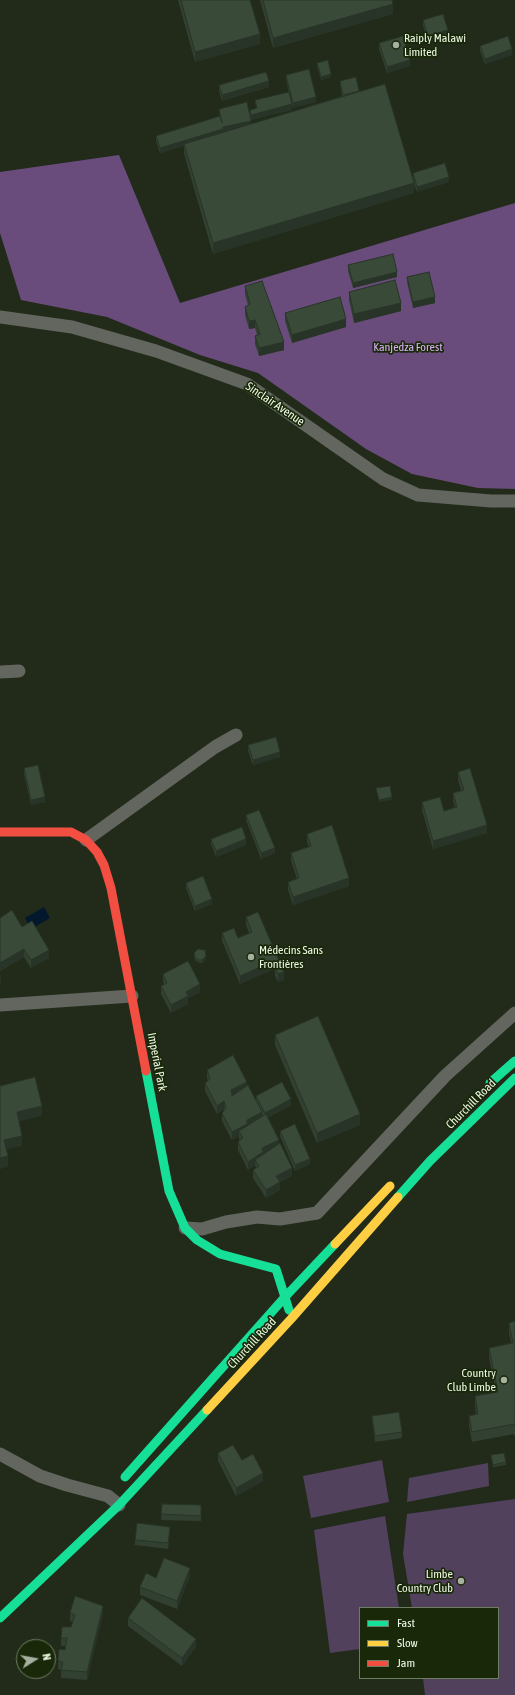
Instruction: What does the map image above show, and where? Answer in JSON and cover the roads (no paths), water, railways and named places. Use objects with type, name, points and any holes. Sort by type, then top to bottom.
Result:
[{"type":"main road","name":"Imperial Park","points":[[0,832],[71,832],[86,840],[97,852],[104,865],[111,888],[169,1191],[185,1228],[197,1240],[220,1254],[276,1269],[291,1319]]},
{"type":"main road","name":"Churchill Road","points":[[481,1092],[515,1061]]},
{"type":"main road","name":"Churchill Road","points":[[0,1618],[119,1505],[291,1319],[430,1161],[515,1078]]},
{"type":"main road","name":"Churchill Road","points":[[111,1492],[285,1297],[394,1181]]},
{"type":"street","name":"Sinclair Avenue","points":[[0,317],[72,328],[156,351],[247,384],[383,479],[418,495],[491,501],[515,501]]},
{"type":"street","points":[[0,672],[19,671]]},
{"type":"street","points":[[86,840],[215,747],[236,735]]},
{"type":"street","points":[[0,1005],[132,996]]},
{"type":"street","points":[[185,1228],[202,1229],[226,1222],[257,1217],[280,1219],[317,1213],[445,1076],[515,1013]]},
{"type":"street","points":[[0,1454],[40,1476],[67,1485],[111,1492],[119,1505]]},
{"type":"water","points":[[44,907],[50,918],[31,929],[25,918]]},
{"type":"place","name":"Raiply Malawi Limited","points":[[396,45]]},
{"type":"place","name":"Médecins Sans Frontières","points":[[251,957]]},
{"type":"place","name":"Country Club Limbe","points":[[504,1380]]},
{"type":"place","name":"Limbe Country Club","points":[[461,1581]]},
{"type":"park label","name":"Kanjedza Forest","points":[[408,347]]}]
